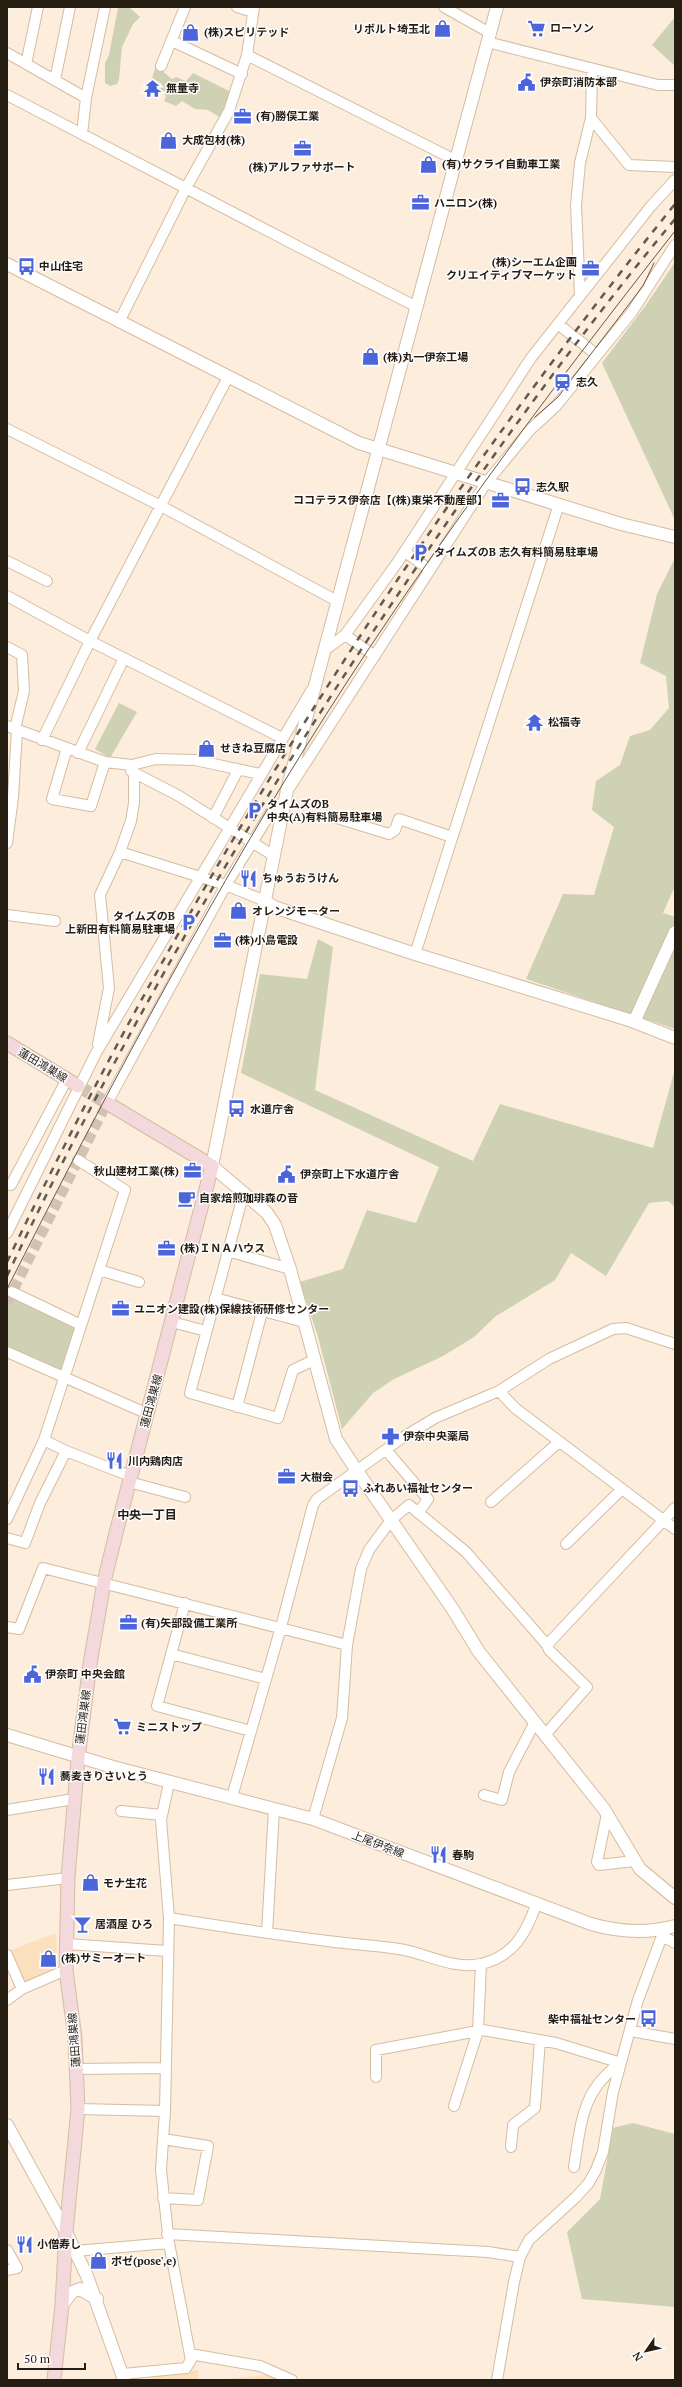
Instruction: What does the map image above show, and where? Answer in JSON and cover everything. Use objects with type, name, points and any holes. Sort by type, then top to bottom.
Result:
[{"type":"main road","name":"蓮田鴻巣線","points":[[7,1043],[73,1083]]},
{"type":"main road","points":[[107,1103],[212,1166]]},
{"type":"main road","name":"蓮田鴻巣線","points":[[54,2380],[62,2305],[66,2232],[78,2110],[75,2038],[66,1970],[68,1878],[78,1758],[90,1664],[104,1582],[212,1166]]},
{"type":"street","points":[[26,64],[38,7]]},
{"type":"street","points":[[55,80],[70,7]]},
{"type":"street","points":[[82,134],[86,98],[105,7]]},
{"type":"street","points":[[161,66],[185,7]]},
{"type":"street","points":[[119,322],[186,188],[229,111],[247,55],[254,10],[237,7]]},
{"type":"street","points":[[444,7],[489,38],[592,70],[658,85],[675,85]]},
{"type":"street","points":[[497,7],[287,794],[212,1166],[267,1213],[275,1225],[290,1270],[336,1438],[356,1470],[452,1608],[469,1639],[607,1814],[634,1861],[640,1869],[675,1898]]},
{"type":"street","points":[[172,41],[242,74]]},
{"type":"street","points":[[7,53],[86,98]]},
{"type":"street","points":[[247,55],[457,161]]},
{"type":"street","points":[[580,296],[576,205],[580,163],[591,118],[592,70]]},
{"type":"street","points":[[7,94],[417,307]]},
{"type":"street","points":[[591,118],[629,164],[675,168]]},
{"type":"street","points":[[325,650],[345,635],[404,552],[457,474],[531,358],[651,206],[675,180]]},
{"type":"street","points":[[107,1103],[226,885],[271,812],[287,794],[486,483],[530,430],[556,406],[632,312],[675,246]]},
{"type":"street","points":[[7,264],[228,378],[337,432],[378,450],[559,504],[633,528],[675,537]]},
{"type":"street","points":[[558,324],[597,355]]},
{"type":"street","points":[[42,740],[90,641],[228,378]]},
{"type":"street","points":[[7,429],[161,506],[337,602]]},
{"type":"street","points":[[415,954],[559,504]]},
{"type":"street","points":[[404,552],[430,570]]},
{"type":"street","points":[[7,560],[47,581]]},
{"type":"street","points":[[7,596],[90,641],[282,738]]},
{"type":"street","points":[[345,635],[375,656]]},
{"type":"street","points":[[7,647],[22,656],[24,690],[13,729],[13,797],[7,843]]},
{"type":"street","points":[[78,753],[124,658]]},
{"type":"street","points":[[27,1193],[9,1184],[73,1083],[96,1053],[260,774],[317,682]]},
{"type":"street","points":[[13,729],[78,753],[133,769],[274,856]]},
{"type":"street","points":[[67,748],[52,799],[91,806],[105,762]]},
{"type":"street","points":[[133,769],[156,759],[195,760],[260,774]]},
{"type":"street","points":[[96,1053],[109,988],[100,895],[120,852],[131,821],[133,769]]},
{"type":"street","points":[[213,818],[238,770]]},
{"type":"street","points":[[337,818],[389,834],[395,830],[399,819],[452,837]]},
{"type":"street","points":[[120,852],[226,885],[265,900],[274,906],[415,954],[634,1022],[675,1038]]},
{"type":"street","points":[[7,915],[55,921]]},
{"type":"street","points":[[634,1022],[675,932]]},
{"type":"street","points":[[7,1233],[27,1193],[73,1083]]},
{"type":"street","points":[[7,1519],[44,1440],[125,1190],[78,1160]]},
{"type":"street","points":[[244,1192],[190,1393],[278,1418],[293,1370],[314,1360]]},
{"type":"street","points":[[228,1251],[290,1270]]},
{"type":"street","points":[[99,1270],[139,1282]]},
{"type":"street","points":[[12,1292],[81,1325]]},
{"type":"street","points":[[215,1298],[262,1312],[304,1322]]},
{"type":"street","points":[[237,1407],[262,1312]]},
{"type":"street","points":[[172,1322],[206,1331]]},
{"type":"street","points":[[232,1797],[281,1627],[313,1505],[317,1499],[356,1470],[435,1418],[498,1391],[549,1359],[613,1329],[626,1328],[675,1344]]},
{"type":"street","points":[[7,1352],[148,1414]]},
{"type":"street","points":[[498,1391],[514,1408],[675,1529]]},
{"type":"street","points":[[44,1440],[130,1479],[185,1497]]},
{"type":"street","points":[[491,1502],[560,1442]]},
{"type":"street","points":[[386,1450],[428,1500],[418,1513]]},
{"type":"street","points":[[7,1538],[25,1543],[40,1503],[66,1451]]},
{"type":"street","points":[[566,1544],[622,1489]]},
{"type":"street","points":[[312,1819],[342,1718],[347,1645],[361,1568],[369,1550],[391,1520],[409,1505],[466,1552],[547,1645],[549,1650],[587,1687],[545,1735]]},
{"type":"street","points":[[547,1645],[665,1521],[675,1508]]},
{"type":"street","points":[[7,1627],[19,1629],[43,1568],[104,1582],[347,1645]]},
{"type":"street","points":[[185,1603],[157,1706],[251,1731]]},
{"type":"street","points":[[171,1654],[266,1679]]},
{"type":"street","points":[[484,1795],[502,1800],[510,1772],[535,1722]]},
{"type":"street","name":"上尾伊奈線","points":[[7,1735],[78,1758],[169,1783],[232,1797],[312,1819],[536,1905],[608,1929],[632,1932],[662,1933],[675,1926]]},
{"type":"street","points":[[7,2125],[75,2251],[97,2299],[123,2377],[186,2368],[191,2360],[168,2239],[161,2170],[164,2111],[167,1951],[170,1918],[162,1815],[169,1783]]},
{"type":"street","points":[[7,1810],[74,1799]]},
{"type":"street","points":[[267,1933],[274,1808]]},
{"type":"street","points":[[121,1811],[162,1815]]},
{"type":"street","points":[[607,1814],[597,1862],[599,1865],[634,1861]]},
{"type":"street","points":[[7,1885],[68,1878]]},
{"type":"street","points":[[170,1918],[267,1933],[400,1949],[460,1965],[481,1964],[492,1960],[514,1947],[527,1931],[536,1905]]},
{"type":"street","points":[[497,2380],[514,2282],[520,2257],[529,2240],[576,2197],[588,2184],[596,2170],[603,2152],[613,2092],[646,1974],[662,1933],[675,1943]]},
{"type":"street","points":[[67,1944],[167,1951]]},
{"type":"street","points":[[7,1955],[22,1990]]},
{"type":"street","points":[[454,2106],[478,2031],[481,1964]]},
{"type":"street","points":[[7,2000],[22,1990],[66,1970]]},
{"type":"street","points":[[376,2077],[376,2050],[478,2031],[540,2040],[622,2063]]},
{"type":"street","points":[[631,2031],[675,2038]]},
{"type":"street","points":[[511,2146],[513,2125],[535,2108],[540,2040]]},
{"type":"street","points":[[574,2167],[580,2125],[590,2096],[605,2074],[622,2063]]},
{"type":"street","points":[[76,2069],[165,2068]]},
{"type":"street","points":[[78,2110],[164,2111]]},
{"type":"street","points":[[163,2139],[208,2146],[198,2200],[163,2198]]},
{"type":"street","points":[[75,2251],[168,2239],[488,2252],[520,2257]]},
{"type":"street","points":[[7,2250],[17,2268],[7,2270]]},
{"type":"street","points":[[62,2305],[72,2292],[80,2289],[97,2299]]},
{"type":"street","points":[[190,2354],[260,2366],[292,2380]]},
{"type":"shaded area","points":[[56,1933],[58,1970],[23,1983],[9,1951]]},
{"type":"shaded area","points":[[198,2370],[199,2380],[151,2380],[151,2377]]},
{"type":"shaded area","points":[[274,2374],[287,2380],[218,2380]]},
{"type":"green space","points":[[129,7],[140,17],[133,24],[122,47],[119,79],[117,84],[110,86],[105,83],[105,63],[109,55],[118,8]]},
{"type":"green space","points":[[675,17],[675,66],[652,45]]},
{"type":"green space","points":[[156,66],[172,79],[176,77],[186,81],[193,73],[231,92],[221,118],[208,110],[195,109],[182,101],[176,106],[164,101],[166,96],[160,90],[162,84],[152,78]]},
{"type":"green space","points":[[675,262],[675,520],[602,363],[646,305]]},
{"type":"green space","points":[[675,558],[675,886],[663,913],[675,917],[675,1029],[526,979],[563,894],[594,895],[614,827],[592,810],[596,781],[620,765],[630,736],[650,730],[669,708],[666,676],[640,663],[657,594]]},
{"type":"green space","points":[[119,703],[137,712],[110,758],[95,749]]},
{"type":"green space","points":[[318,939],[333,947],[315,1090],[473,1161],[500,1104],[653,1148],[675,1069],[675,1207],[668,1201],[649,1203],[606,1276],[571,1253],[555,1280],[496,1316],[474,1337],[443,1356],[394,1379],[373,1393],[342,1429],[318,1337],[300,1282],[343,1269],[367,1210],[416,1223],[439,1167],[241,1073],[260,974],[307,979]]},
{"type":"green space","points":[[11,1297],[77,1327],[61,1371],[7,1348],[7,1307]]},
{"type":"green space","points":[[633,2123],[675,2134],[675,2307],[582,2299],[567,2232],[600,2199],[613,2128]]},
{"type":"tunnel","points":[[78,1086],[107,1103]]},
{"type":"tunnel","points":[[7,1303],[107,1103]]},
{"type":"tram line","points":[[7,1289],[77,1151],[150,1015],[226,880],[305,748],[348,681],[437,549],[530,421],[675,231]]},
{"type":"tram line","points":[[535,417],[558,397],[643,286],[654,263]]},
{"type":"railway","points":[[7,1262],[77,1121],[151,983],[229,847],[310,714],[396,582],[485,454],[578,328],[675,204]]},
{"type":"railway","points":[[7,1276],[52,1184],[147,1003],[250,826],[304,739],[416,568],[509,434],[640,261],[675,219]]},
{"type":"place","name":"ローソン","points":[[537,28]]},
{"type":"place","name":"リボルト埼玉北","points":[[443,29]]},
{"type":"place","name":"(株)スピリテッド","points":[[191,32]]},
{"type":"place","name":"伊奈町消防本部","points":[[527,82]]},
{"type":"place","name":"無量寺","points":[[153,88]]},
{"type":"place","name":"(有)勝俣工業","points":[[243,116]]},
{"type":"place","name":"大成包材(株)","points":[[169,140]]},
{"type":"place","name":"(株)アルファサポート","points":[[302,149]]},
{"type":"place","name":"(有)サクライ自動車工業","points":[[429,164]]},
{"type":"place","name":"ハニロン(株)","points":[[421,203]]},
{"type":"place","name":"中山住宅","points":[[26,266]]},
{"type":"place","name":"(株)シーエム企画 クリエイティブマーケット","points":[[590,268]]},
{"type":"place","name":"(株)丸一伊奈工場","points":[[370,357]]},
{"type":"place","name":"志久","points":[[563,382]]},
{"type":"place","name":"志久駅","points":[[523,487]]},
{"type":"place","name":"ココテラス伊奈店【(株)東栄不動産部】","points":[[501,500]]},
{"type":"place","name":"タイムズのB 志久有料簡易駐車場","points":[[421,552]]},
{"type":"place","name":"松福寺","points":[[535,722]]},
{"type":"place","name":"せきね豆腐店","points":[[207,748]]},
{"type":"place","name":"タイムズのB 中央(A)有料簡易駐車場","points":[[254,810]]},
{"type":"place","name":"ちゅうおうけん","points":[[249,878]]},
{"type":"place","name":"オレンジモーター","points":[[239,911]]},
{"type":"place","name":"タイムズのB 上新田有料簡易駐車場","points":[[188,922]]},
{"type":"place","name":"(株)小島電設","points":[[222,940]]},
{"type":"place","name":"水道庁舎","points":[[237,1109]]},
{"type":"place","name":"秋山建材工業(株)","points":[[192,1171]]},
{"type":"place","name":"伊奈町上下水道庁舎","points":[[287,1174]]},
{"type":"place","name":"自家焙煎珈琲森の音","points":[[186,1198]]},
{"type":"place","name":"(株)ＩＮＡハウス","points":[[167,1248]]},
{"type":"place","name":"ユニオン建設(株)保線技術研修センター","points":[[121,1309]]},
{"type":"place","name":"伊奈中央薬局","points":[[390,1436]]},
{"type":"place","name":"川内鶏肉店","points":[[115,1461]]},
{"type":"place","name":"大樹会","points":[[287,1477]]},
{"type":"place","name":"ふれあい福祉センター","points":[[350,1488]]},
{"type":"place","name":"(有)矢部設備工業所","points":[[128,1623]]},
{"type":"place","name":"伊奈町 中央会館","points":[[32,1674]]},
{"type":"place","name":"ミニストップ","points":[[123,1727]]},
{"type":"place","name":"蕎麦きりさいとう","points":[[47,1776]]},
{"type":"place","name":"春駒","points":[[439,1855]]},
{"type":"place","name":"モナ生花","points":[[90,1883]]},
{"type":"place","name":"居酒屋 ひろ","points":[[82,1924]]},
{"type":"place","name":"(株)サミーオート","points":[[48,1958]]},
{"type":"place","name":"柴中福祉センター","points":[[649,2019]]},
{"type":"place","name":"小僧寿し","points":[[24,2244]]},
{"type":"place","name":"ポゼ(pose',e)","points":[[98,2261]]},
{"type":"district","name":"中央一丁目","points":[[147,1515]]}]
